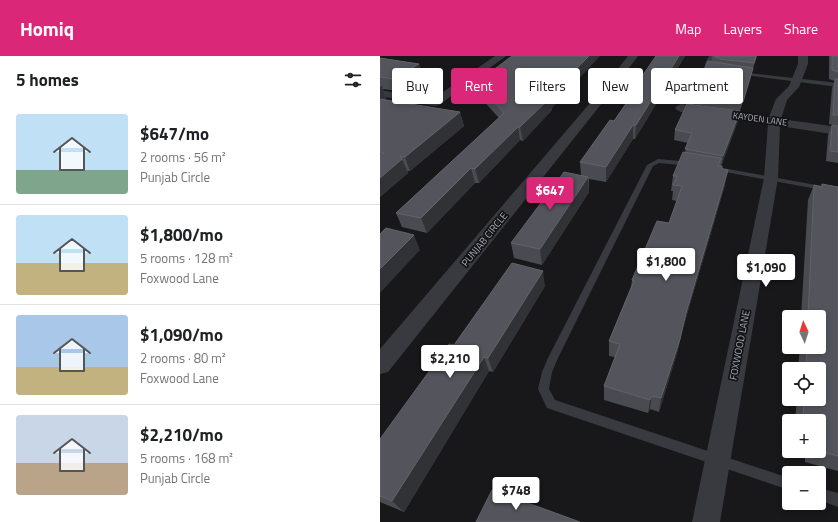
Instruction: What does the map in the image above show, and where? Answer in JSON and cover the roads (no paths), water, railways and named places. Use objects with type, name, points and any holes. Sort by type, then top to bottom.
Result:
[{"type":"street","points":[[380,93],[436,103],[501,56]]},
{"type":"street","name":"PUNJAB CIRCLE","points":[[380,365],[601,97],[633,56]]},
{"type":"street","name":"FOXWOOD LANE","points":[[706,522],[771,178],[774,121],[782,99],[794,87],[802,64],[803,56]]},
{"type":"street","name":"KAYDEN LANE","points":[[681,108],[838,131]]},
{"type":"lane","points":[[710,68],[707,64],[711,56]]},
{"type":"lane","points":[[743,73],[838,85]]},
{"type":"lane","points":[[782,482],[551,404],[543,389],[547,372],[553,358],[650,165],[658,161],[670,161],[838,191]]},
{"type":"lane","points":[[826,496],[838,500]]}]
